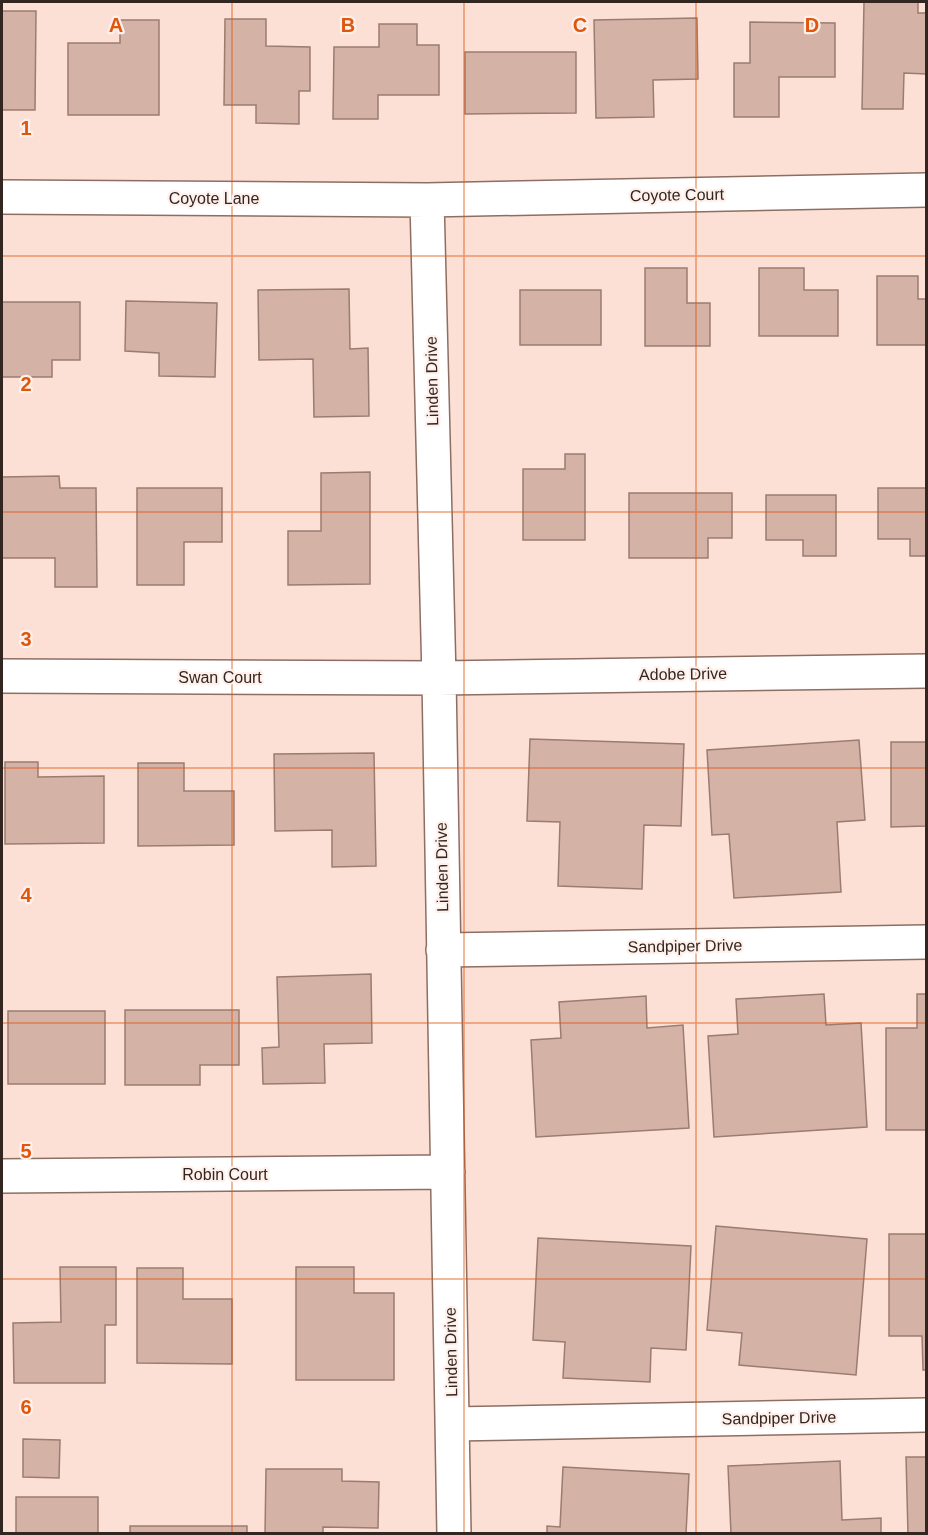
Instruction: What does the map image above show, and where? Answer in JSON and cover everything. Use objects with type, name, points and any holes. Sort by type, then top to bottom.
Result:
[{"type":"street","name":"Coyote Court","points":[[427,200],[927,190]]},
{"type":"street","name":"Coyote Lane","points":[[2,197],[427,200]]},
{"type":"street","name":"Linden Drive","points":[[427,200],[440,678],[454,1533]]},
{"type":"street","name":"Adobe Drive","points":[[440,678],[927,671]]},
{"type":"street","name":"Swan Court","points":[[2,676],[440,678]]},
{"type":"street","name":"Sandpiper Drive","points":[[443,950],[927,942]]},
{"type":"street","name":"Robin Court","points":[[2,1176],[448,1172]]},
{"type":"street","name":"Sandpiper Drive","points":[[452,1424],[927,1415]]},
{"type":"building","points":[[864,2],[918,2],[918,13],[926,13],[926,74],[904,73],[903,109],[862,109]]},
{"type":"building","points":[[2,11],[36,11],[35,110],[2,110]]},
{"type":"building","points":[[697,18],[698,79],[653,80],[654,117],[596,118],[594,20]]},
{"type":"building","points":[[225,19],[266,19],[266,46],[310,47],[310,91],[299,91],[299,124],[256,123],[256,105],[224,105]]},
{"type":"building","points":[[120,20],[159,20],[159,115],[68,115],[68,43],[120,43]]},
{"type":"building","points":[[750,22],[835,23],[835,77],[779,77],[779,117],[734,117],[734,63],[750,63]]},
{"type":"building","points":[[379,24],[417,24],[417,45],[439,45],[439,95],[378,95],[378,119],[333,119],[334,47],[379,47]]},
{"type":"building","points":[[465,52],[576,52],[576,113],[465,114]]},
{"type":"building","points":[[645,268],[687,268],[687,303],[710,303],[710,346],[645,346]]},
{"type":"building","points":[[759,268],[804,268],[804,290],[838,290],[838,336],[759,336]]},
{"type":"building","points":[[877,276],[918,276],[918,299],[926,299],[926,345],[877,345]]},
{"type":"building","points":[[349,289],[350,349],[368,348],[369,416],[314,417],[313,359],[259,360],[258,290]]},
{"type":"building","points":[[520,290],[601,290],[601,345],[520,345]]},
{"type":"building","points":[[126,301],[217,303],[215,377],[159,376],[159,353],[125,351]]},
{"type":"building","points":[[2,302],[80,302],[80,360],[52,360],[52,377],[2,377]]},
{"type":"building","points":[[565,454],[585,454],[585,540],[523,540],[523,469],[565,469]]},
{"type":"building","points":[[370,472],[370,584],[288,585],[288,531],[321,531],[321,473]]},
{"type":"building","points":[[59,476],[60,488],[96,488],[97,587],[55,587],[55,558],[2,558],[2,477]]},
{"type":"building","points":[[137,488],[222,488],[222,542],[184,542],[184,585],[137,585]]},
{"type":"building","points":[[878,488],[926,488],[926,556],[910,556],[910,539],[878,539]]},
{"type":"building","points":[[629,493],[732,493],[732,538],[708,538],[708,558],[629,558]]},
{"type":"building","points":[[766,495],[836,495],[836,556],[803,556],[803,540],[766,540]]},
{"type":"building","points":[[530,739],[684,744],[681,826],[644,825],[642,889],[558,886],[560,822],[527,821]]},
{"type":"building","points":[[859,740],[865,820],[837,822],[841,892],[734,898],[729,834],[712,835],[707,750]]},
{"type":"building","points":[[891,742],[926,742],[926,826],[891,827]]},
{"type":"building","points":[[374,753],[376,866],[332,867],[332,830],[275,831],[274,754]]},
{"type":"building","points":[[5,762],[38,762],[38,777],[104,776],[104,843],[5,844]]},
{"type":"building","points":[[138,763],[184,763],[184,791],[234,791],[234,845],[138,846]]},
{"type":"building","points":[[371,974],[372,1043],[324,1044],[325,1083],[263,1084],[262,1048],[279,1047],[277,977]]},
{"type":"building","points":[[824,994],[826,1025],[861,1023],[867,1127],[714,1137],[708,1036],[738,1034],[736,999]]},
{"type":"building","points":[[917,994],[926,994],[926,1130],[886,1130],[886,1028],[917,1028]]},
{"type":"building","points":[[646,996],[647,1028],[683,1025],[689,1128],[536,1137],[531,1040],[561,1038],[559,1002]]},
{"type":"building","points":[[125,1010],[239,1010],[239,1065],[200,1065],[200,1085],[125,1085]]},
{"type":"building","points":[[8,1011],[105,1011],[105,1084],[8,1084]]},
{"type":"building","points":[[716,1226],[867,1239],[856,1375],[739,1365],[742,1333],[707,1330]]},
{"type":"building","points":[[889,1234],[926,1234],[926,1370],[923,1370],[922,1336],[889,1336]]},
{"type":"building","points":[[538,1238],[691,1246],[686,1350],[651,1348],[650,1382],[563,1378],[565,1342],[533,1340]]},
{"type":"building","points":[[60,1267],[116,1267],[116,1325],[105,1325],[105,1383],[14,1383],[13,1323],[61,1322]]},
{"type":"building","points":[[296,1267],[354,1267],[354,1293],[394,1293],[394,1380],[296,1380]]},
{"type":"building","points":[[137,1268],[183,1268],[183,1299],[232,1299],[232,1364],[137,1363]]},
{"type":"building","points":[[23,1439],[60,1440],[59,1478],[23,1477]]},
{"type":"building","points":[[906,1457],[926,1457],[926,1534],[908,1534]]},
{"type":"building","points":[[840,1461],[842,1520],[881,1518],[881,1534],[731,1534],[728,1466]]},
{"type":"building","points":[[563,1467],[689,1474],[686,1534],[547,1534],[547,1526],[560,1527]]},
{"type":"building","points":[[266,1469],[342,1469],[342,1481],[379,1482],[378,1528],[323,1527],[323,1534],[265,1534]]},
{"type":"building","points":[[16,1497],[98,1497],[98,1534],[16,1534]]},
{"type":"building","points":[[130,1526],[247,1526],[247,1534],[130,1534]]}]
